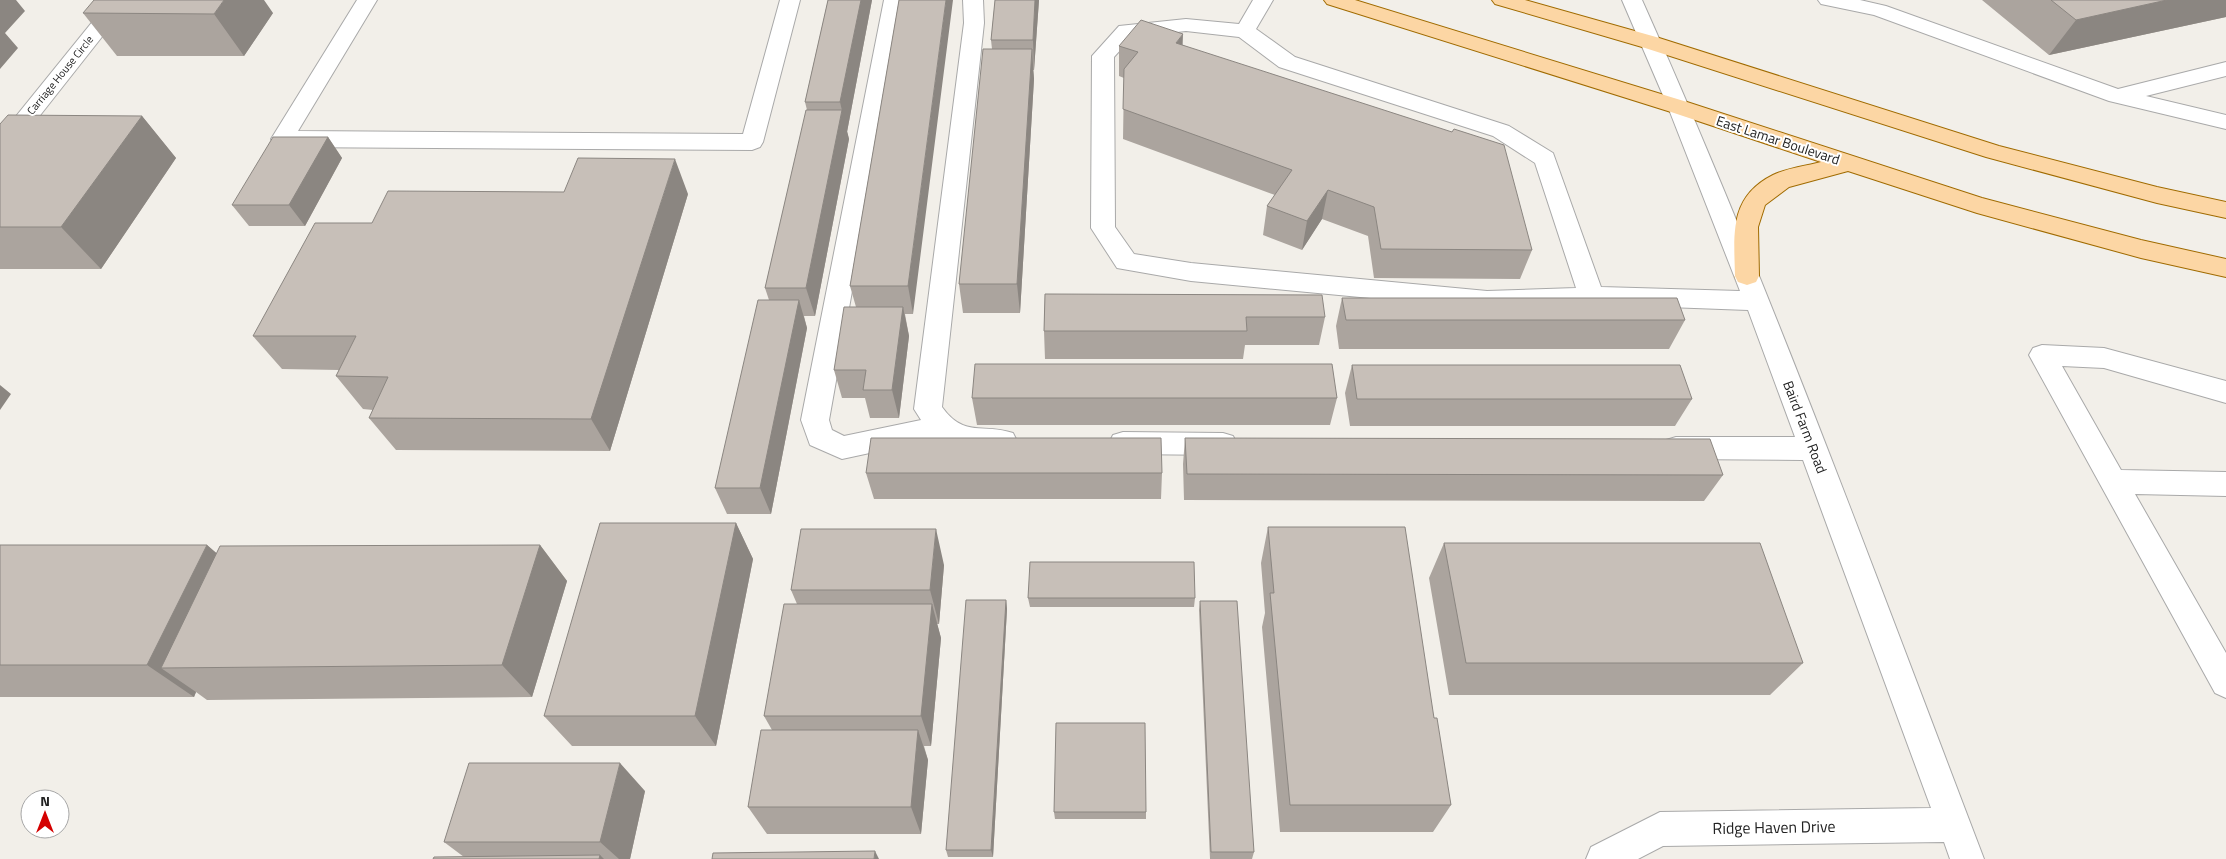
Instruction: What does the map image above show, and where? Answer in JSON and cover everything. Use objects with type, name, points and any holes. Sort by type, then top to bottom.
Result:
[{"type":"main road","name":"East Lamar Boulevard","points":[[1334,0],[1680,107],[1977,205],[2051,226],[2226,268]]},
{"type":"main road","points":[[1502,0],[1649,42],[1994,152],[2157,195],[2226,210]]},
{"type":"main road","points":[[1747,276],[1746,227],[1754,201],[1781,181],[1847,163]]},
{"type":"street","name":"Carriage House Circle","points":[[0,151],[121,0]]},
{"type":"street","points":[[367,0],[282,139],[752,142],[790,0]]},
{"type":"street","points":[[894,0],[815,420],[820,437],[842,448],[941,427]]},
{"type":"street","points":[[973,0],[974,23],[928,409],[941,427],[973,441],[1031,442]]},
{"type":"street","points":[[1244,31],[1263,0]]},
{"type":"street","name":"Baird Farm Road","points":[[1632,0],[1649,42],[1680,107],[1757,301],[1967,859]]},
{"type":"street","points":[[1828,0],[1879,10],[2117,96],[2226,122]]},
{"type":"street","points":[[1592,296],[1545,158],[1502,131],[1287,62],[1244,31],[1186,25],[1126,30],[1104,56],[1103,228],[1126,262],[1191,272],[1487,300],[1592,296],[1757,301]]},
{"type":"street","points":[[2117,96],[2226,69]]},
{"type":"street","points":[[2226,392],[2104,358],[2042,354],[2226,683]]},
{"type":"street","points":[[1100,443],[1249,444]]},
{"type":"street","points":[[1657,448],[1813,449]]},
{"type":"street","points":[[2115,482],[2226,484]]},
{"type":"street","name":"Ridge Haven Drive","points":[[1603,859],[1660,829],[1954,825]]},
{"type":"building","points":[[94,0],[224,0],[214,14],[83,13]]},
{"type":"building","points":[[828,0],[861,0],[840,102],[805,102]]},
{"type":"building","points":[[899,0],[946,0],[908,286],[850,286]]},
{"type":"building","points":[[995,0],[1035,0],[1033,40],[991,40]]},
{"type":"building","points":[[2051,0],[2167,0],[2076,20]]},
{"type":"building","points":[[1141,20],[1183,34],[1176,43],[1452,132],[1454,129],[1504,145],[1532,250],[1381,249],[1374,207],[1328,190],[1307,221],[1267,206],[1292,170],[1123,109],[1124,69],[1138,52],[1119,46]]},
{"type":"building","points":[[983,49],[1032,49],[1017,284],[959,284]]},
{"type":"building","points":[[806,110],[842,110],[806,288],[765,288]]},
{"type":"building","points":[[8,115],[142,116],[61,227],[0,227],[0,124]]},
{"type":"building","points":[[273,137],[328,137],[289,205],[232,205]]},
{"type":"building","points":[[578,158],[675,159],[591,419],[369,418],[388,377],[336,376],[356,336],[253,336],[315,223],[372,223],[388,191],[564,192]]},
{"type":"building","points":[[1045,294],[1322,295],[1325,317],[1246,317],[1247,331],[1044,331]]},
{"type":"building","points":[[1342,298],[1677,298],[1685,320],[1346,320]]},
{"type":"building","points":[[758,300],[799,300],[760,488],[715,488]]},
{"type":"building","points":[[844,307],[903,307],[892,390],[863,390],[866,370],[834,370]]},
{"type":"building","points":[[975,364],[1332,364],[1337,398],[972,398]]},
{"type":"building","points":[[1352,365],[1680,365],[1692,399],[1357,399]]},
{"type":"building","points":[[871,438],[1161,438],[1162,473],[866,473]]},
{"type":"building","points":[[1185,438],[1710,439],[1723,475],[1187,474]]},
{"type":"building","points":[[600,523],[736,523],[695,716],[544,716]]},
{"type":"building","points":[[1268,527],[1405,527],[1434,718],[1437,718],[1451,805],[1290,805],[1270,593],[1274,593]]},
{"type":"building","points":[[801,529],[936,529],[930,590],[791,590]]},
{"type":"building","points":[[1444,543],[1760,543],[1803,663],[1466,663]]},
{"type":"building","points":[[0,545],[207,545],[147,665],[0,665]]},
{"type":"building","points":[[540,545],[502,665],[161,668],[220,546]]},
{"type":"building","points":[[1030,562],[1194,562],[1195,598],[1028,598]]},
{"type":"building","points":[[966,600],[1006,600],[991,850],[946,850]]},
{"type":"building","points":[[1200,601],[1237,601],[1254,852],[1211,852]]},
{"type":"building","points":[[784,604],[932,604],[921,716],[764,716]]},
{"type":"building","points":[[1056,723],[1145,723],[1146,812],[1054,812]]},
{"type":"building","points":[[761,730],[918,730],[911,807],[748,807]]},
{"type":"building","points":[[469,763],[620,763],[600,842],[444,842]]},
{"type":"building","points":[[875,851],[874,859],[712,859],[713,853]]},
{"type":"building","points":[[600,855],[599,859],[433,859],[434,857]]}]
